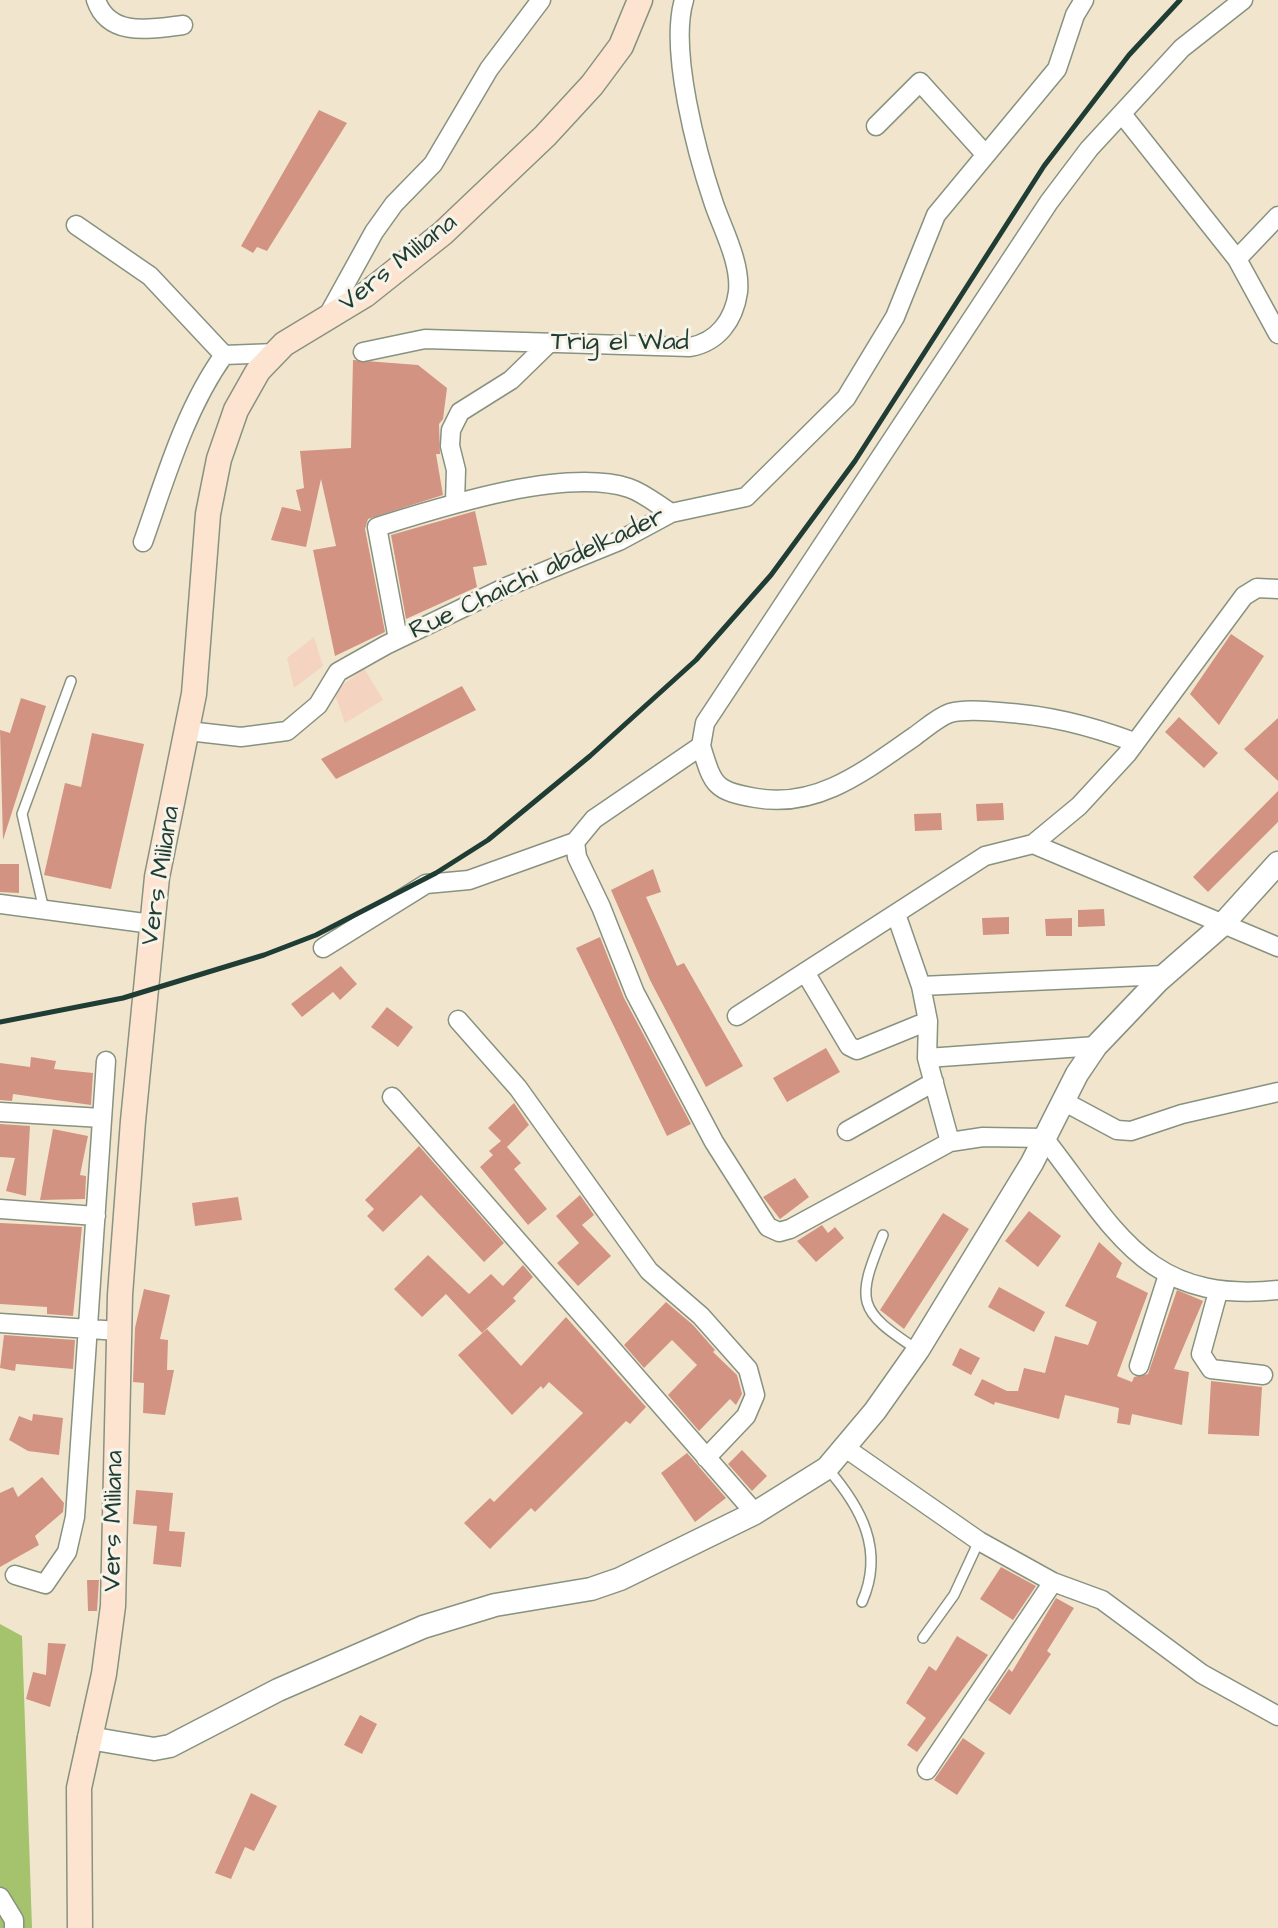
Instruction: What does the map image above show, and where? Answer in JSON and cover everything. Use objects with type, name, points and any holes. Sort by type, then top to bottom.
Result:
[{"type":"main road","name":"Vers Miliana","points":[[80,1928],[79,1788],[104,1674],[113,1606],[119,1331],[133,1121],[157,877],[194,694],[208,514],[219,459],[236,410],[258,371],[276,353],[365,295],[443,233],[545,136],[592,85],[621,46],[640,0]]},
{"type":"street","points":[[96,0],[109,21],[123,27],[137,30],[183,25]]},
{"type":"street","points":[[326,319],[374,232],[394,204],[433,164],[489,69],[525,26],[541,0]]},
{"type":"street","name":"Trig el Wad","points":[[363,352],[425,339],[690,347],[712,339],[732,317],[738,290],[735,266],[710,191],[683,77],[679,19],[684,0]]},
{"type":"street","name":"Rue Chaichi abdelkader","points":[[188,731],[241,737],[287,731],[318,705],[338,672],[398,639],[506,587],[619,541],[671,513],[746,497],[846,398],[895,317],[936,215],[1057,69],[1075,15],[1084,0]]},
{"type":"street","points":[[1134,742],[1084,723],[1044,714],[970,710],[948,714],[861,774],[815,796],[777,802],[724,792],[711,779],[701,746],[705,723],[1049,202],[1182,48],[1243,0]]},
{"type":"street","points":[[876,126],[920,82],[985,154]]},
{"type":"street","points":[[1122,114],[1237,259],[1278,334]]},
{"type":"street","points":[[1237,259],[1278,216]]},
{"type":"street","points":[[76,225],[150,276],[224,355],[276,353]]},
{"type":"street","points":[[455,502],[456,470],[450,446],[451,430],[460,412],[511,380],[548,344]]},
{"type":"street","points":[[143,542],[175,454],[213,370],[224,355]]},
{"type":"street","points":[[398,639],[377,527],[455,502],[554,485],[613,483],[633,489],[671,513]]},
{"type":"street","points":[[737,1016],[985,856],[1033,844],[1079,806],[1134,742],[1244,596],[1257,588],[1278,589]]},
{"type":"street","points":[[323,948],[426,884],[469,880],[575,842],[594,819],[701,746]]},
{"type":"street","points":[[575,842],[577,857],[635,993],[714,1142],[768,1227],[779,1232],[790,1229],[950,1142],[983,1137],[1044,1138]]},
{"type":"street","points":[[1033,844],[1221,926],[1278,947]]},
{"type":"street","points":[[89,1738],[154,1749],[170,1746],[278,1690],[385,1642],[495,1605],[591,1589],[620,1579],[755,1513],[827,1468],[918,1350],[1096,1046],[1165,975],[1221,926],[1278,863]]},
{"type":"street","points":[[0,904],[152,924]]},
{"type":"street","points":[[896,914],[912,950],[921,986],[928,1021],[927,1058],[950,1142]]},
{"type":"street","points":[[805,972],[849,1046],[857,1050],[928,1021]]},
{"type":"street","points":[[921,986],[1165,975]]},
{"type":"street","points":[[458,1020],[518,1088],[649,1271],[701,1316],[748,1369],[755,1395],[746,1416],[706,1458]]},
{"type":"street","points":[[927,1058],[1096,1046]]},
{"type":"street","points":[[15,1575],[45,1584],[67,1552],[75,1517],[106,1061]]},
{"type":"street","points":[[847,1131],[934,1082]]},
{"type":"street","points":[[1063,1101],[1117,1130],[1131,1131],[1182,1114],[1278,1092]]},
{"type":"street","points":[[392,1097],[755,1513]]},
{"type":"street","points":[[0,1112],[102,1118]]},
{"type":"street","points":[[1044,1138],[1140,1258],[1168,1275],[1218,1292],[1278,1290]]},
{"type":"street","points":[[0,1209],[96,1216]]},
{"type":"street","points":[[1139,1366],[1168,1275]]},
{"type":"street","points":[[1218,1292],[1201,1354],[1206,1364],[1211,1369],[1263,1375]]},
{"type":"street","points":[[0,1323],[119,1331]]},
{"type":"street","points":[[844,1447],[979,1541],[1053,1582],[1102,1600],[1202,1674],[1278,1716]]},
{"type":"street","points":[[927,1770],[1053,1582]]},
{"type":"street","points":[[0,1897],[14,1920],[14,1928]]},
{"type":"lane","points":[[44,910],[22,814],[71,681]]},
{"type":"lane","points":[[883,1235],[865,1280],[864,1300],[882,1327],[918,1350]]},
{"type":"lane","points":[[827,1468],[853,1498],[870,1541],[871,1582],[862,1602]]},
{"type":"lane","points":[[923,1638],[954,1595],[979,1541]]},
{"type":"shaded area","points":[[314,637],[323,666],[294,688],[287,658]]},
{"type":"shaded area","points":[[364,668],[383,700],[345,723],[334,692]]},
{"type":"green space","points":[[0,1624],[22,1636],[32,1928],[0,1928]]},
{"type":"building","points":[[319,110],[347,123],[267,251],[257,247],[253,253],[241,246]]},
{"type":"building","points":[[353,360],[418,365],[447,388],[443,419],[439,424],[440,454],[436,454],[443,495],[368,519],[365,529],[385,632],[335,656],[313,550],[336,546],[321,479],[306,547],[271,540],[282,507],[301,511],[296,490],[304,488],[300,451],[351,448]]},
{"type":"building","points":[[475,511],[487,565],[473,567],[477,587],[406,619],[391,535]]},
{"type":"building","points":[[1231,634],[1264,656],[1219,725],[1190,694]]},
{"type":"building","points":[[462,686],[476,710],[336,779],[321,759]]},
{"type":"building","points":[[21,698],[46,706],[3,840],[0,730],[10,733]]},
{"type":"building","points":[[1179,717],[1218,753],[1204,768],[1165,732]]},
{"type":"building","points":[[1278,718],[1278,781],[1244,749]]},
{"type":"building","points":[[92,733],[144,744],[111,889],[44,875],[65,783],[81,787]]},
{"type":"building","points":[[1278,791],[1278,822],[1208,892],[1193,877]]},
{"type":"building","points":[[1003,803],[1004,820],[977,821],[976,804]]},
{"type":"building","points":[[941,813],[942,830],[915,831],[914,814]]},
{"type":"building","points":[[0,864],[19,864],[19,893],[0,892]]},
{"type":"building","points":[[653,869],[661,892],[646,897],[677,966],[684,963],[743,1066],[706,1087],[650,980],[611,890]]},
{"type":"building","points":[[1104,909],[1105,926],[1078,927],[1078,910]]},
{"type":"building","points":[[1009,917],[1009,934],[983,935],[982,918]]},
{"type":"building","points":[[1072,918],[1072,936],[1046,936],[1045,919]]},
{"type":"building","points":[[600,937],[624,998],[691,1124],[667,1136],[576,948]]},
{"type":"building","points":[[341,966],[357,984],[340,1000],[333,992],[302,1017],[291,1004]]},
{"type":"building","points":[[387,1007],[413,1027],[398,1047],[371,1027]]},
{"type":"building","points":[[826,1048],[840,1072],[787,1102],[773,1078]]},
{"type":"building","points":[[31,1057],[56,1061],[54,1069],[93,1073],[91,1105],[13,1094],[12,1101],[0,1100],[0,1063],[30,1067]]},
{"type":"building","points":[[514,1103],[529,1125],[507,1147],[521,1163],[514,1169],[547,1209],[528,1225],[480,1167],[493,1155],[489,1151],[501,1141],[488,1128]]},
{"type":"building","points":[[0,1124],[30,1126],[26,1196],[6,1191],[15,1158],[0,1157]]},
{"type":"building","points":[[53,1129],[88,1136],[80,1175],[86,1176],[85,1199],[40,1200]]},
{"type":"building","points":[[419,1146],[504,1243],[484,1262],[421,1195],[383,1232],[367,1216],[374,1209],[365,1200]]},
{"type":"building","points":[[795,1178],[809,1197],[780,1219],[763,1197]]},
{"type":"building","points":[[580,1195],[594,1215],[582,1225],[611,1256],[578,1286],[557,1263],[579,1243],[556,1216]]},
{"type":"building","points":[[238,1197],[242,1220],[195,1226],[192,1203]]},
{"type":"building","points":[[1029,1211],[1061,1236],[1038,1267],[1005,1241]]},
{"type":"building","points":[[943,1213],[969,1229],[904,1329],[880,1310]]},
{"type":"building","points":[[0,1223],[82,1227],[73,1316],[47,1314],[47,1307],[0,1304]]},
{"type":"building","points":[[822,1225],[828,1233],[835,1227],[844,1238],[816,1262],[797,1241]]},
{"type":"building","points":[[1099,1242],[1122,1263],[1116,1277],[1148,1293],[1117,1376],[1132,1382],[1134,1377],[1148,1374],[1177,1290],[1203,1301],[1174,1369],[1189,1372],[1182,1425],[1132,1414],[1130,1425],[1117,1423],[1119,1408],[1065,1395],[1059,1419],[995,1402],[994,1405],[974,1395],[982,1379],[1007,1391],[1018,1391],[1024,1368],[1045,1373],[1055,1336],[1088,1345],[1097,1322],[1065,1306]]},
{"type":"building","points":[[428,1255],[469,1294],[491,1274],[503,1286],[523,1265],[533,1277],[513,1298],[516,1301],[482,1333],[446,1294],[422,1317],[394,1289]]},
{"type":"building","points":[[999,1287],[1045,1312],[1034,1332],[988,1307]]},
{"type":"building","points":[[144,1289],[170,1295],[160,1339],[168,1340],[167,1370],[174,1370],[165,1415],[143,1413],[144,1383],[133,1382],[135,1328]]},
{"type":"building","points":[[666,1302],[693,1325],[715,1350],[713,1352],[737,1375],[742,1394],[736,1405],[730,1399],[699,1431],[668,1395],[697,1365],[672,1340],[644,1368],[624,1345]]},
{"type":"building","points":[[566,1317],[646,1407],[630,1424],[626,1421],[535,1512],[531,1508],[490,1549],[464,1523],[490,1498],[494,1502],[583,1413],[549,1382],[512,1415],[458,1355],[487,1329],[521,1366]]},
{"type":"building","points":[[4,1335],[75,1340],[73,1369],[16,1364],[15,1371],[0,1368]]},
{"type":"building","points":[[960,1348],[980,1358],[971,1375],[952,1365]]},
{"type":"building","points":[[1211,1381],[1262,1387],[1259,1436],[1208,1434]]},
{"type":"building","points":[[33,1414],[63,1418],[59,1455],[28,1451],[9,1440],[19,1416],[32,1421]]},
{"type":"building","points":[[742,1450],[767,1476],[752,1491],[728,1464]]},
{"type":"building","points":[[687,1453],[726,1498],[695,1522],[661,1473]]},
{"type":"building","points":[[42,1477],[64,1503],[63,1512],[35,1536],[39,1545],[0,1567],[0,1493],[13,1487],[18,1497]]},
{"type":"building","points":[[136,1490],[173,1493],[169,1531],[185,1532],[181,1567],[153,1564],[157,1526],[133,1524]]},
{"type":"building","points":[[1001,1567],[1036,1586],[1013,1620],[980,1599]]},
{"type":"building","points":[[87,1580],[99,1580],[97,1611],[88,1611]]},
{"type":"building","points":[[1056,1598],[1074,1608],[1047,1651],[1051,1654],[1010,1715],[988,1700],[1009,1669],[1012,1672]]},
{"type":"building","points":[[957,1636],[988,1655],[917,1752],[907,1745],[926,1718],[906,1703],[929,1666],[936,1671]]},
{"type":"building","points":[[48,1643],[66,1644],[50,1707],[26,1699],[33,1672],[46,1675]]},
{"type":"building","points":[[360,1715],[377,1724],[362,1754],[344,1745]]},
{"type":"building","points":[[963,1738],[985,1753],[957,1795],[934,1780]]},
{"type":"building","points":[[251,1793],[277,1806],[254,1851],[245,1847],[231,1879],[215,1873]]},
{"type":"railway","points":[[0,1022],[123,998],[264,955],[316,935],[436,873],[488,840],[590,756],[696,660],[771,575],[855,461],[1044,166],[1129,55],[1180,0]]}]
